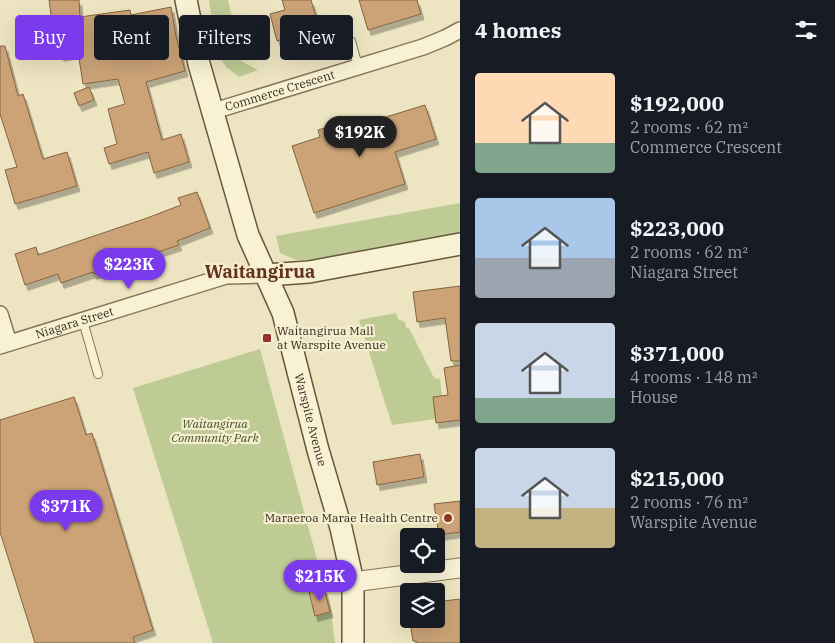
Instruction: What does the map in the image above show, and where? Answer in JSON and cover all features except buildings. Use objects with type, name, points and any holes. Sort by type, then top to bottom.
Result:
[{"type":"main road","name":"Warspite Avenue","points":[[186,0],[199,64],[248,235],[283,313],[318,450],[341,528],[353,582],[353,643]]},
{"type":"main road","points":[[266,275],[309,272],[460,244]]},
{"type":"street","name":"Commerce Crescent","points":[[214,111],[423,47],[460,30]]},
{"type":"street","name":"Niagara Street","points":[[4,344],[226,276],[266,275]]},
{"type":"street","points":[[0,314],[4,344]]},
{"type":"street","points":[[353,582],[460,568]]},
{"type":"lane","points":[[353,50],[358,66]]},
{"type":"lane","points":[[83,320],[98,374]]},
{"type":"green space","points":[[209,0],[228,0],[231,15],[211,15]]},
{"type":"green space","points":[[222,60],[241,60],[258,70],[239,77],[226,67]]},
{"type":"green space","points":[[460,203],[460,234],[313,260],[296,260],[280,253],[276,236]]},
{"type":"green space","points":[[396,313],[398,319],[405,322],[406,328],[409,328],[434,378],[440,379],[442,396],[433,397],[436,419],[392,425],[359,320]]},
{"type":"green space","name":"Waitangirua Community Park","points":[[260,349],[331,611],[335,643],[213,643],[133,388]]},
{"type":"place","name":"Waitangirua Mall at Warspite Avenue","points":[[267,338]]},
{"type":"place","name":"Maraeroa Marae Health Centre","points":[[448,518]]},
{"type":"district","name":"Waitangirua","points":[[260,272]]}]
